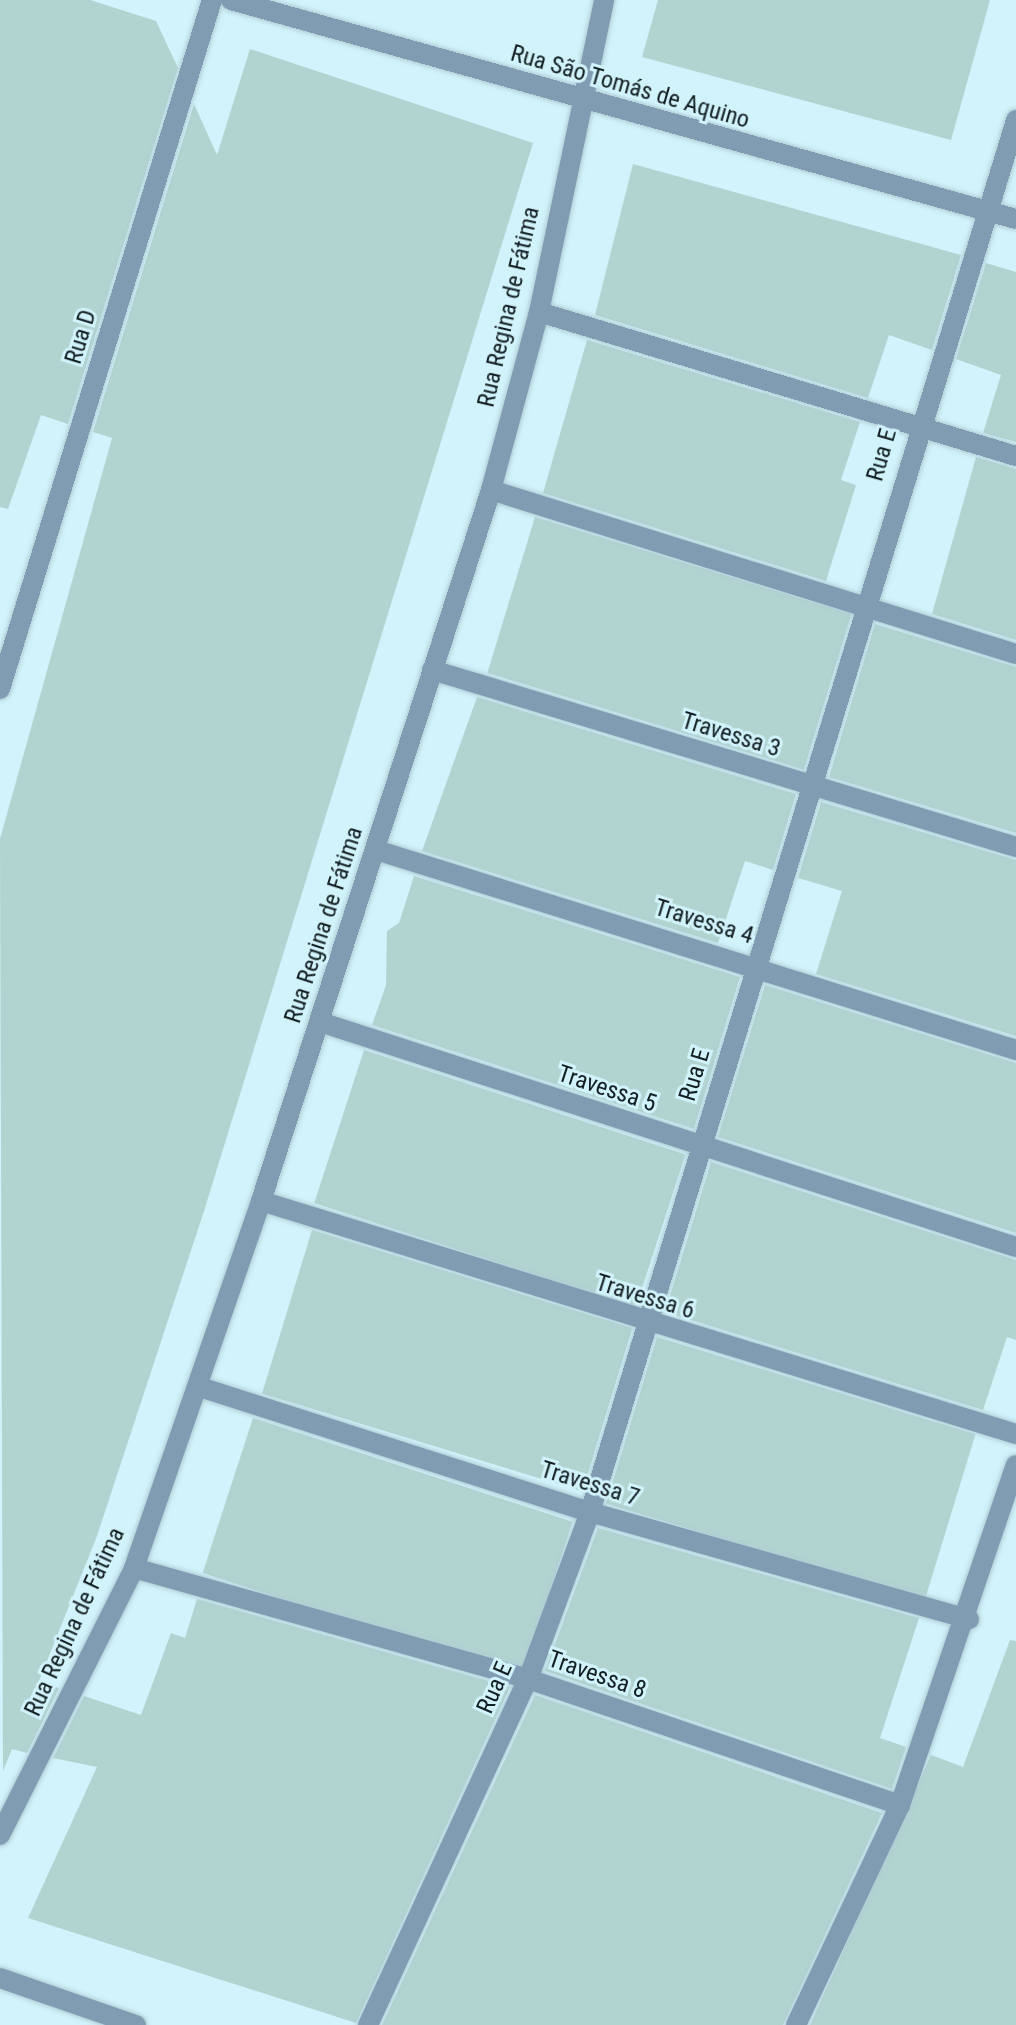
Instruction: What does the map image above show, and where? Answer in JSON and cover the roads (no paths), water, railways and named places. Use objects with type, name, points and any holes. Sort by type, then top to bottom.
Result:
[{"type":"street","name":"Rua D","points":[[0,689],[212,0]]},
{"type":"street","name":"Rua São Tomás de Aquino","points":[[231,0],[579,101],[1016,219]]},
{"type":"street","name":"Rua Regina de Fátima","points":[[0,1835],[134,1568],[200,1387],[491,490],[539,312],[579,101],[604,0]]},
{"type":"street","name":"Rua E","points":[[368,2025],[528,1679],[590,1512],[754,964],[812,787],[917,427],[1016,120]]},
{"type":"street","points":[[539,312],[1016,456]]},
{"type":"street","points":[[491,490],[865,610],[1016,654]]},
{"type":"street","name":"Travessa 3","points":[[432,670],[1016,847]]},
{"type":"street","name":"Travessa 4","points":[[376,850],[754,964],[1016,1050]]},
{"type":"street","name":"Travessa 5","points":[[320,1022],[1016,1247]]},
{"type":"street","name":"Travessa 6","points":[[261,1201],[646,1325],[1016,1434]]},
{"type":"street","name":"Travessa 7","points":[[200,1387],[590,1512],[969,1619]]},
{"type":"street","points":[[796,2025],[900,1805],[969,1619],[1016,1465]]},
{"type":"street","name":"Travessa 8","points":[[134,1568],[528,1679],[900,1805]]},
{"type":"street","points":[[0,1978],[136,2025]]}]
